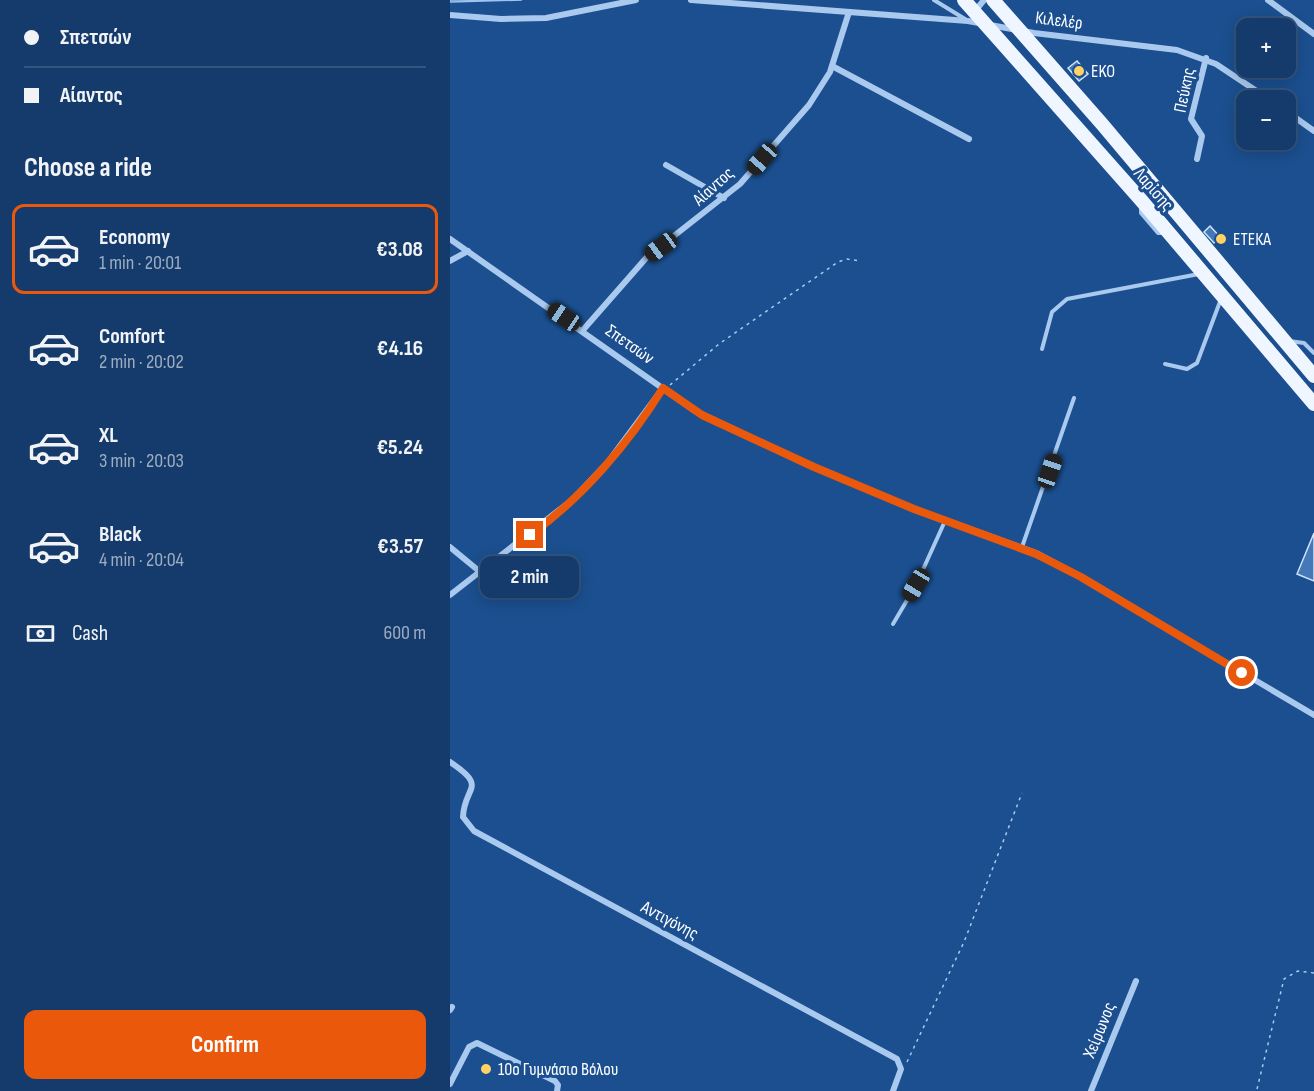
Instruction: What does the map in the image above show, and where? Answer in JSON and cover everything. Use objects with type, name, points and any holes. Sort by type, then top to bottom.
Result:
[{"type":"main road","name":"Λαρίσης","points":[[964,0],[972,16],[986,24],[1141,200],[1314,404]]},
{"type":"main road","name":"Λαρίσης","points":[[993,0],[1227,266],[1314,376]]},
{"type":"street","points":[[450,15],[501,19],[546,18],[636,0]]},
{"type":"street","points":[[692,0],[849,12],[972,16],[984,0]]},
{"type":"street","points":[[1268,0],[1312,30]]},
{"type":"street","name":"Αίαντος","points":[[583,330],[648,257],[740,184],[809,105],[832,66],[849,12]]},
{"type":"street","name":"Κιλελέρ","points":[[986,24],[1155,46],[1206,58]]},
{"type":"street","points":[[1206,58],[1255,90]]},
{"type":"street","name":"Πεύκης","points":[[1197,159],[1202,136],[1191,120],[1206,58]]},
{"type":"street","points":[[832,66],[969,139]]},
{"type":"street","points":[[1296,118],[1314,131]]},
{"type":"street","points":[[666,165],[724,198]]},
{"type":"street","name":"Σπετσών","points":[[450,239],[583,330],[684,404],[814,467],[945,520],[1022,547],[1081,577],[1314,716]]},
{"type":"street","points":[[450,261],[468,251]]},
{"type":"street","points":[[450,595],[546,523],[572,500],[608,462],[664,389]]},
{"type":"street","points":[[450,547],[479,571]]},
{"type":"street","name":"Αντιγόνης","points":[[450,762],[467,774],[472,783],[472,791],[463,817],[474,831],[897,1059],[900,1066]]},
{"type":"street","name":"Χείρωνος","points":[[1091,1091],[1136,981]]},
{"type":"street","points":[[450,1084],[469,1047],[477,1043],[555,1081],[558,1085],[557,1091]]},
{"type":"street","points":[[893,1091],[900,1066]]},
{"type":"lane","points":[[934,0],[972,16]]},
{"type":"lane","points":[[1042,348],[1052,312],[1067,299],[1203,273]]},
{"type":"lane","points":[[1165,364],[1186,369],[1197,363],[1223,296]]},
{"type":"lane","points":[[1285,341],[1304,343],[1314,353]]},
{"type":"lane","points":[[1022,547],[1074,398]]},
{"type":"lane","points":[[893,624],[916,585],[945,520]]},
{"type":"path","points":[[664,389],[719,344],[838,262],[847,259],[860,261]]},
{"type":"path","points":[[900,1066],[911,1057],[945,987],[1022,793]]},
{"type":"path","points":[[1257,1089],[1284,979],[1298,970],[1314,973]]},
{"type":"water","points":[[450,0],[522,0],[450,2]]},
{"type":"building","points":[[1077,61],[1088,74],[1079,81],[1068,68]]},
{"type":"building","points":[[1210,226],[1220,237],[1214,243],[1204,232]]},
{"type":"building","points":[[1314,533],[1314,581],[1297,574]]},
{"type":"place","name":"EKO","points":[[1079,71]]},
{"type":"place","name":"ΕΤΕΚΑ","points":[[1221,239]]},
{"type":"place","name":"10ο Γυμνάσιο Βόλου","points":[[486,1069]]},
{"type":"route","points":[[530,535],[585,488],[638,424],[663,388],[702,415],[814,467],[914,509],[1022,547],[1081,577],[1242,673]]}]
